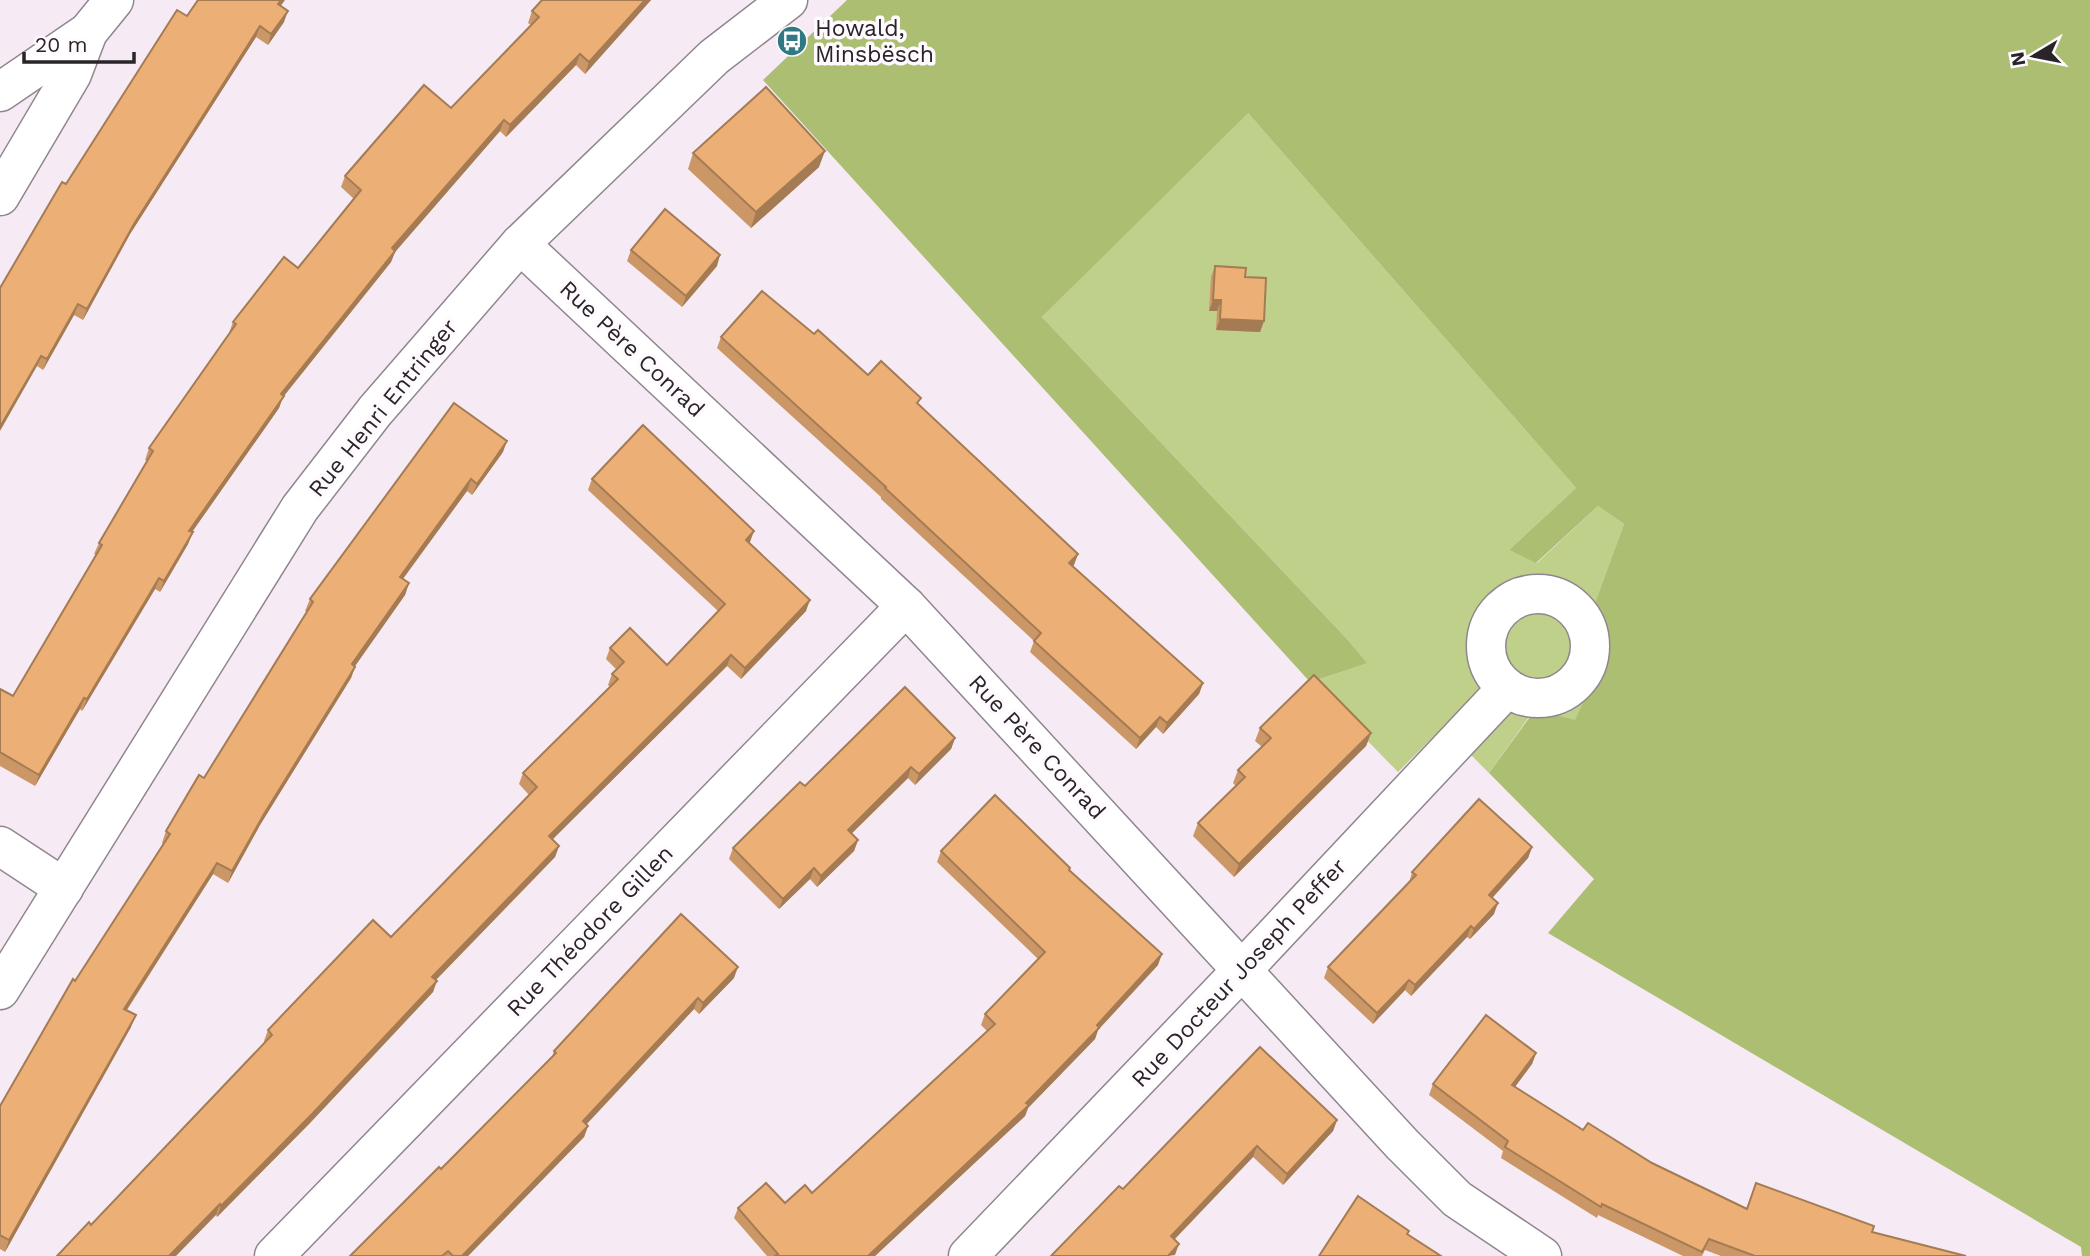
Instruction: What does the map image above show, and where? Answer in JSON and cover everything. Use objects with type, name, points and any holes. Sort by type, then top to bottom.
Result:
[{"type":"street","points":[[0,92],[88,32],[114,0]]},
{"type":"street","name":"Rue Henri Entringer","points":[[0,990],[300,508],[375,411],[520,244],[714,57],[788,0]]},
{"type":"street","points":[[0,196],[72,74],[88,32]]},
{"type":"street","name":"Rue Père Conrad","points":[[520,244],[906,606],[1402,1144],[1457,1199],[1542,1256]]},
{"type":"street","name":"Rue Théodore Gillen","points":[[274,1256],[906,606]]},
{"type":"street","name":"Rue Docteur Joseph Peffer","points":[[968,1256],[1507,688]]},
{"type":"street","points":[[0,846],[64,888]]},
{"type":"green space","points":[[847,0],[2090,0],[2090,1256],[2082,1256],[2081,1247],[1548,933],[1594,879],[1489,773],[1535,710],[1575,720],[1608,649],[1593,608],[1624,524],[1598,506],[1536,563],[1509,550],[1576,488],[1248,113],[1042,317],[1367,663],[1310,682],[763,80]]},
{"type":"green space","points":[[1247,112],[1576,488],[1509,550],[1537,563],[1598,506],[1624,524],[1593,608],[1608,649],[1575,721],[1534,710],[1489,773],[1443,727],[1398,772],[1310,682],[1366,662],[1042,317]]},
{"type":"building","points":[[198,0],[281,0],[278,4],[288,11],[271,34],[260,26],[134,224],[87,309],[78,304],[47,359],[41,356],[0,427],[0,288],[62,182],[66,184],[177,10],[187,16]]},
{"type":"building","points":[[542,0],[645,0],[589,62],[580,54],[510,125],[504,120],[392,248],[395,251],[281,394],[284,396],[189,531],[193,532],[164,581],[159,578],[39,775],[0,752],[0,689],[13,696],[102,545],[99,543],[153,451],[149,448],[236,324],[233,322],[284,257],[298,268],[361,190],[345,176],[424,85],[451,108],[539,17],[532,11]]},
{"type":"building","points":[[766,87],[825,151],[756,212],[693,153]]},
{"type":"building","points":[[665,209],[720,255],[686,296],[631,250]]},
{"type":"building","points":[[1215,266],[1246,268],[1245,277],[1266,278],[1264,321],[1220,319],[1221,300],[1213,300]]},
{"type":"building","points":[[762,291],[814,334],[818,330],[868,375],[881,361],[921,398],[917,403],[1078,554],[1069,563],[1203,683],[1167,723],[1160,717],[1140,738],[1034,641],[1041,633],[721,337]]},
{"type":"building","points":[[454,403],[507,441],[477,484],[471,479],[400,577],[409,583],[352,664],[355,667],[232,871],[217,863],[124,1009],[136,1015],[9,1240],[0,1235],[0,1106],[73,979],[75,981],[170,834],[166,831],[199,775],[204,778],[313,602],[310,599]]},
{"type":"building","points":[[643,425],[754,531],[746,540],[810,600],[745,668],[731,655],[549,836],[559,846],[432,977],[437,981],[313,1113],[169,1256],[57,1256],[89,1222],[91,1225],[272,1035],[268,1030],[373,920],[391,937],[537,787],[523,773],[618,679],[612,674],[624,662],[610,648],[630,628],[667,665],[725,604],[592,479]]},
{"type":"building","points":[[1314,675],[1371,733],[1239,864],[1198,823],[1245,777],[1238,770],[1271,738],[1260,728]]},
{"type":"building","points":[[905,687],[955,738],[919,774],[911,767],[848,830],[858,840],[821,876],[814,868],[783,899],[733,848],[800,782],[805,786]]},
{"type":"building","points":[[995,795],[1070,868],[1069,870],[1162,954],[1097,1025],[1099,1028],[1026,1103],[1029,1105],[868,1256],[775,1256],[778,1254],[738,1208],[766,1183],[785,1203],[805,1185],[812,1193],[995,1024],[985,1014],[1045,952],[941,851]]},
{"type":"building","points":[[1479,799],[1532,847],[1489,895],[1498,903],[1474,929],[1471,926],[1415,985],[1409,980],[1377,1013],[1328,967],[1416,875],[1412,872]]},
{"type":"building","points":[[681,914],[738,967],[703,1003],[698,998],[583,1121],[588,1126],[462,1256],[453,1256],[448,1251],[442,1256],[350,1256],[556,1053],[554,1051]]},
{"type":"building","points":[[1486,1015],[1536,1053],[1512,1085],[1583,1130],[1588,1123],[1652,1163],[1747,1209],[1756,1183],[1874,1226],[1872,1232],[1966,1256],[1755,1256],[1709,1239],[1702,1252],[1602,1204],[1601,1207],[1505,1147],[1508,1141],[1433,1084]]},
{"type":"building","points":[[1260,1047],[1337,1120],[1287,1174],[1257,1146],[1171,1236],[1179,1244],[1168,1256],[1051,1256],[1119,1186],[1123,1189]]},
{"type":"building","points":[[1358,1196],[1409,1231],[1407,1234],[1441,1256],[1319,1256]]},
{"type":"place","name":"Howald, Minsbësch","points":[[792,41]]}]
